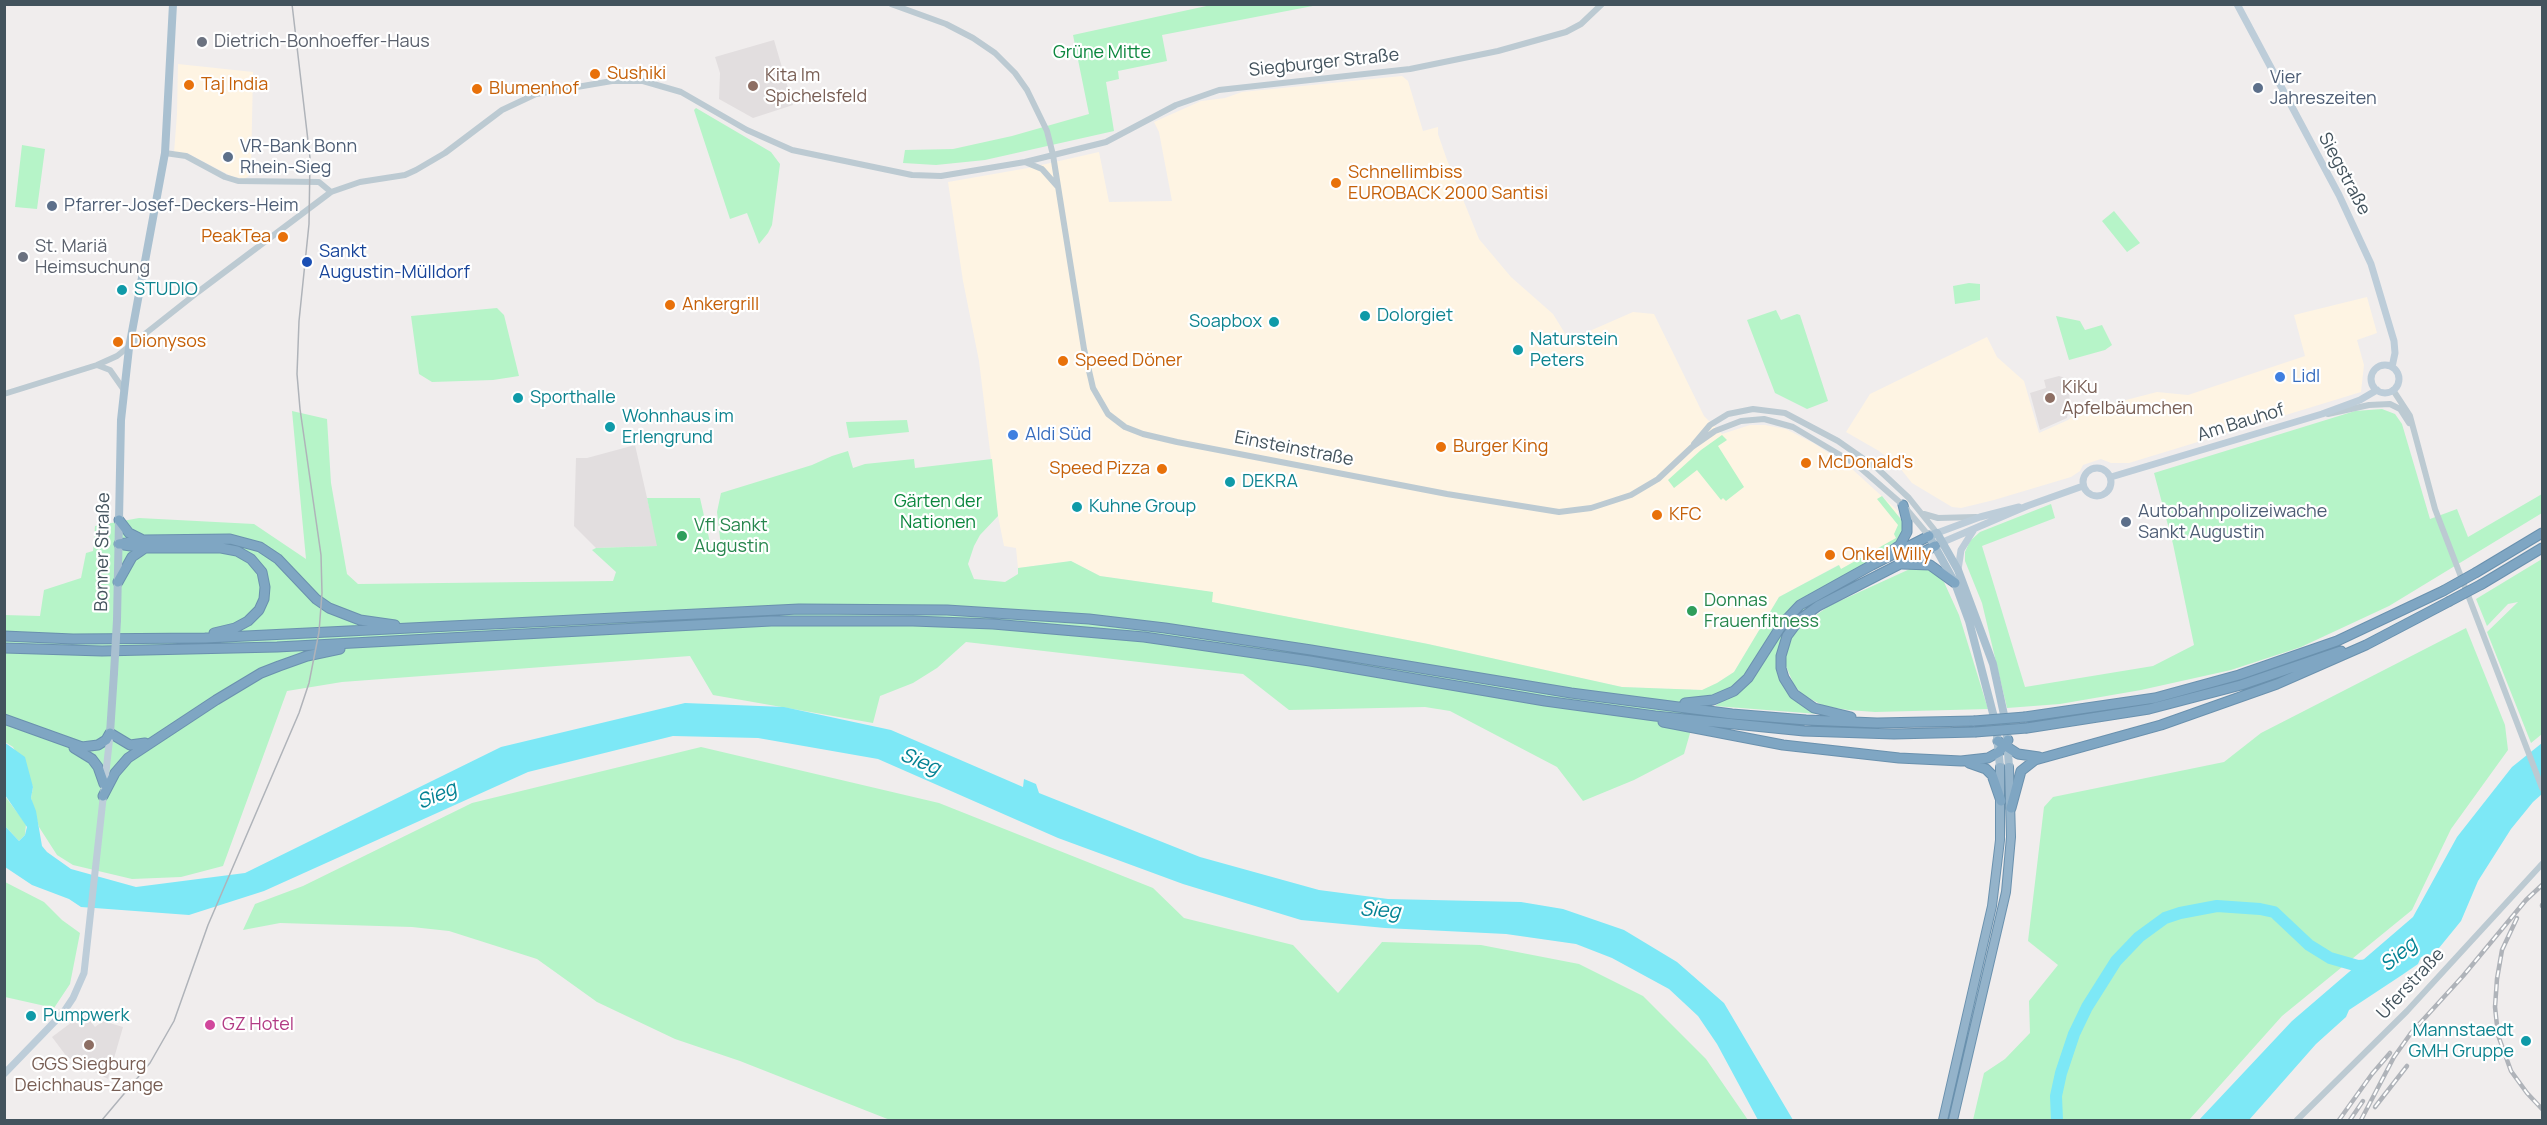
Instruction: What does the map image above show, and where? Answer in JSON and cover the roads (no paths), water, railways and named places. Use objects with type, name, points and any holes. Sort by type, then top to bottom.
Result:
[{"type":"highway","points":[[1872,565],[1896,549],[1905,536],[1907,521],[1903,504]]},
{"type":"highway","points":[[119,520],[129,533],[144,544],[237,551],[251,559],[262,572],[265,587],[264,599],[259,610],[248,621],[235,628],[219,632],[164,638]]},
{"type":"highway","points":[[4,636],[73,639],[164,638],[308,634],[799,609],[947,610],[1089,619],[1165,628],[1646,704],[1806,720],[1877,723],[1974,721],[2025,717],[2155,698],[2239,675],[2337,641],[2443,591],[2542,533]]},
{"type":"highway","points":[[1646,704],[1704,702],[1734,691],[1749,678],[1783,623],[1794,610],[1872,565],[1933,535]]},
{"type":"highway","points":[[119,544],[230,540],[260,547],[278,559],[316,599],[329,608],[360,620],[417,628]]},
{"type":"highway","points":[[118,582],[132,557],[144,544]]},
{"type":"highway","points":[[1877,723],[1824,712],[1801,700],[1784,678],[1781,657],[1787,636],[1805,614],[1827,600],[1939,544]]},
{"type":"highway","points":[[1953,1120],[2004,907],[2009,869],[2012,808],[2021,771],[2044,756],[2131,734],[2248,695],[2340,658],[2482,584],[2542,549]]},
{"type":"highway","points":[[1897,564],[1930,565],[1955,583]]},
{"type":"highway","points":[[4,648],[102,651],[375,643],[771,621],[913,621],[993,624],[1144,637],[1310,661],[1602,709],[1713,733],[1783,745],[1899,758],[1961,761],[1988,758],[2003,746],[2024,756],[2044,756]]},
{"type":"highway","points":[[1602,709],[1804,731],[1894,734],[2027,728],[2149,709],[2220,691],[2286,671],[2408,623]]},
{"type":"highway","points":[[103,796],[122,765],[150,742],[261,674],[307,656],[375,643]]},
{"type":"highway","points":[[4,719],[62,741],[89,747],[106,740],[110,733],[130,745],[150,742]]},
{"type":"highway","points":[[62,741],[92,759],[98,767],[104,784]]},
{"type":"highway","points":[[1961,761],[1986,769],[1992,775],[2001,801]]},
{"type":"highway","points":[[2005,767],[2012,808]]},
{"type":"highway","points":[[1943,1120],[1992,906],[2000,840],[2005,767]]},
{"type":"main road","name":"Bonner Straße","points":[[4,1074],[37,1041],[73,998],[84,973],[110,733],[117,620],[119,457],[124,390],[129,348],[165,153],[173,4]]},
{"type":"main road","name":"Siegstraße","points":[[2237,4],[2333,184],[2372,264],[2394,341],[2395,353],[2392,367]]},
{"type":"main road","points":[[2380,366],[2392,367],[2398,378],[2393,390],[2385,393],[2377,390],[2372,383],[2374,371],[2380,366]]},
{"type":"main road","name":"Am Bauhof","points":[[2111,477],[2322,414],[2360,400],[2377,390]]},
{"type":"main road","points":[[2093,468],[2102,468],[2111,477],[2108,492],[2099,496],[2091,495],[2083,486],[2085,473],[2093,468]]},
{"type":"main road","points":[[1939,544],[2027,506],[2083,486]]},
{"type":"main road","points":[[2005,767],[2003,707],[1993,664],[1958,570],[1933,535],[1980,517],[2027,506]]},
{"type":"main road","points":[[1958,570],[1961,550],[1974,529]]},
{"type":"main road","points":[[1939,544],[1976,644],[2003,746]]},
{"type":"street","name":"Einsteinstraße","points":[[891,4],[946,24],[995,52],[1027,90],[1047,131],[1053,154],[1084,349],[1093,388],[1108,414],[1125,427],[1177,442],[1447,494],[1559,512],[1598,507],[1631,495],[1658,478],[1692,447],[1710,425],[1728,414],[1753,409],[1785,413],[1863,457],[1893,482],[1923,514],[1933,535]]},
{"type":"street","name":"Siegburger Straße","points":[[4,394],[97,365],[129,348],[140,336],[331,192],[354,183],[405,175],[416,170],[445,153],[495,114],[527,97],[612,81],[643,81],[688,96],[780,146],[850,164],[912,175],[933,176],[1025,162],[1106,142],[1199,95],[1240,87],[1410,69],[1481,55],[1566,32],[1581,24],[1600,6]]},
{"type":"street","points":[[165,153],[186,156],[225,177],[238,181],[319,183],[331,192]]},
{"type":"street","points":[[1025,162],[1042,169],[1059,187]]},
{"type":"street","points":[[97,365],[110,370],[124,390]]},
{"type":"street","points":[[2393,390],[2407,411],[2432,500],[2542,788]]},
{"type":"street","points":[[2322,414],[2390,404],[2400,409],[2413,429]]},
{"type":"street","name":"Einsteinstraße","points":[[1692,447],[1731,424],[1753,419],[1775,421],[1793,428],[1842,455],[1872,476],[1933,535]]},
{"type":"street","points":[[1923,514],[1938,518],[1980,517]]},
{"type":"street","name":"Uferstraße","points":[[2297,1120],[2407,1011],[2542,864]]},
{"type":"water","name":"Sieg","points":[[685,703],[784,707],[891,730],[1023,787],[1024,779],[1036,784],[1039,793],[1200,857],[1319,890],[1388,899],[1521,902],[1563,909],[1624,930],[1677,962],[1724,1003],[1793,1120],[1758,1120],[1717,1044],[1698,1016],[1669,989],[1612,958],[1576,944],[1506,934],[1385,928],[1301,920],[1183,884],[1058,838],[878,759],[758,738],[673,736],[528,772],[264,891],[189,915],[81,907],[69,899],[32,885],[5,867],[5,826],[19,841],[25,835],[27,827],[5,795],[4,742],[25,757],[33,787],[31,798],[36,811],[42,846],[47,852],[71,869],[136,887],[245,873],[501,747]]},
{"type":"water","name":"Sieg","points":[[2542,743],[2542,794],[2511,829],[2478,881],[2461,921],[2439,948],[2428,957],[2421,957],[2418,964],[2349,1010],[2346,1017],[2316,1044],[2249,1120],[2199,1120],[2292,1021],[2413,917],[2457,837],[2512,767]]},
{"type":"waterway","name":"Sieg","points":[[2057,1120],[2056,1096],[2061,1073],[2074,1034],[2087,1007],[2116,961],[2139,937],[2165,918],[2217,906],[2274,912],[2309,945],[2330,958],[2358,966],[2372,965]]},
{"type":"tram line","points":[[102,1120],[150,1063],[174,1021],[208,925],[299,713],[309,683],[319,632],[322,593],[321,555],[297,374],[299,321],[309,224],[310,158],[292,4]]},
{"type":"railway","points":[[2361,1120],[2394,1057],[2411,1033],[2463,976],[2526,900],[2542,885]]},
{"type":"railway","points":[[2517,918],[2502,950],[2497,979],[2495,1007],[2498,1035],[2511,1071],[2542,1109]]},
{"type":"railway","points":[[2339,1120],[2390,1053]]},
{"type":"railway","points":[[2375,1107],[2407,1066]]},
{"type":"railway","points":[[2350,1120],[2363,1101]]},
{"type":"place","name":"Dietrich-Bonhoeffer-Haus","points":[[202,42]]},
{"type":"place","name":"Sushiki","points":[[595,74]]},
{"type":"place","name":"Taj India","points":[[189,85]]},
{"type":"place","name":"Kita Im Spichelsfeld","points":[[753,86]]},
{"type":"place","name":"Vier Jahreszeiten","points":[[2258,88]]},
{"type":"place","name":"Blumenhof","points":[[477,89]]},
{"type":"place","name":"VR-Bank Bonn Rhein-Sieg","points":[[228,157]]},
{"type":"place","name":"Schnellimbiss EUROBACK 2000 Santisi","points":[[1336,183]]},
{"type":"place","name":"Pfarrer-Josef-Deckers-Heim","points":[[52,206]]},
{"type":"place","name":"PeakTea","points":[[283,237]]},
{"type":"place","name":"St. Mariä Heimsuchung","points":[[23,257]]},
{"type":"place","name":"Sankt Augustin-Mülldorf","points":[[307,262]]},
{"type":"place","name":"STUDIO","points":[[122,290]]},
{"type":"place","name":"Ankergrill","points":[[670,305]]},
{"type":"place","name":"Dolorgiet","points":[[1365,316]]},
{"type":"place","name":"Soapbox","points":[[1274,322]]},
{"type":"place","name":"Dionysos","points":[[118,342]]},
{"type":"place","name":"Naturstein Peters","points":[[1518,350]]},
{"type":"place","name":"Speed Döner","points":[[1063,361]]},
{"type":"place","name":"Lidl","points":[[2280,377]]},
{"type":"place","name":"Sporthalle","points":[[518,398]]},
{"type":"place","name":"KiKu Apfelbäumchen","points":[[2050,398]]},
{"type":"place","name":"Wohnhaus im Erlengrund","points":[[610,427]]},
{"type":"place","name":"Aldi Süd","points":[[1013,435]]},
{"type":"place","name":"Burger King","points":[[1441,447]]},
{"type":"place","name":"McDonald's","points":[[1806,463]]},
{"type":"place","name":"Speed Pizza","points":[[1162,469]]},
{"type":"place","name":"DEKRA","points":[[1230,482]]},
{"type":"place","name":"Kuhne Group","points":[[1077,507]]},
{"type":"place","name":"KFC","points":[[1657,515]]},
{"type":"place","name":"Autobahnpolizeiwache Sankt Augustin","points":[[2126,522]]},
{"type":"place","name":"Vfl Sankt Augustin","points":[[682,536]]},
{"type":"place","name":"Onkel Willy","points":[[1830,555]]},
{"type":"place","name":"Donnas Frauenfitness","points":[[1692,611]]},
{"type":"place","name":"Pumpwerk","points":[[31,1016]]},
{"type":"place","name":"GZ Hotel","points":[[210,1025]]},
{"type":"place","name":"Mannstaedt GMH Gruppe","points":[[2526,1041]]},
{"type":"place","name":"GGS Siegburg Deichhaus-Zange","points":[[89,1045]]},
{"type":"park label","name":"Grüne Mitte","points":[[1102,53]]},
{"type":"park label","name":"Gärten der Nationen","points":[[938,512]]}]
